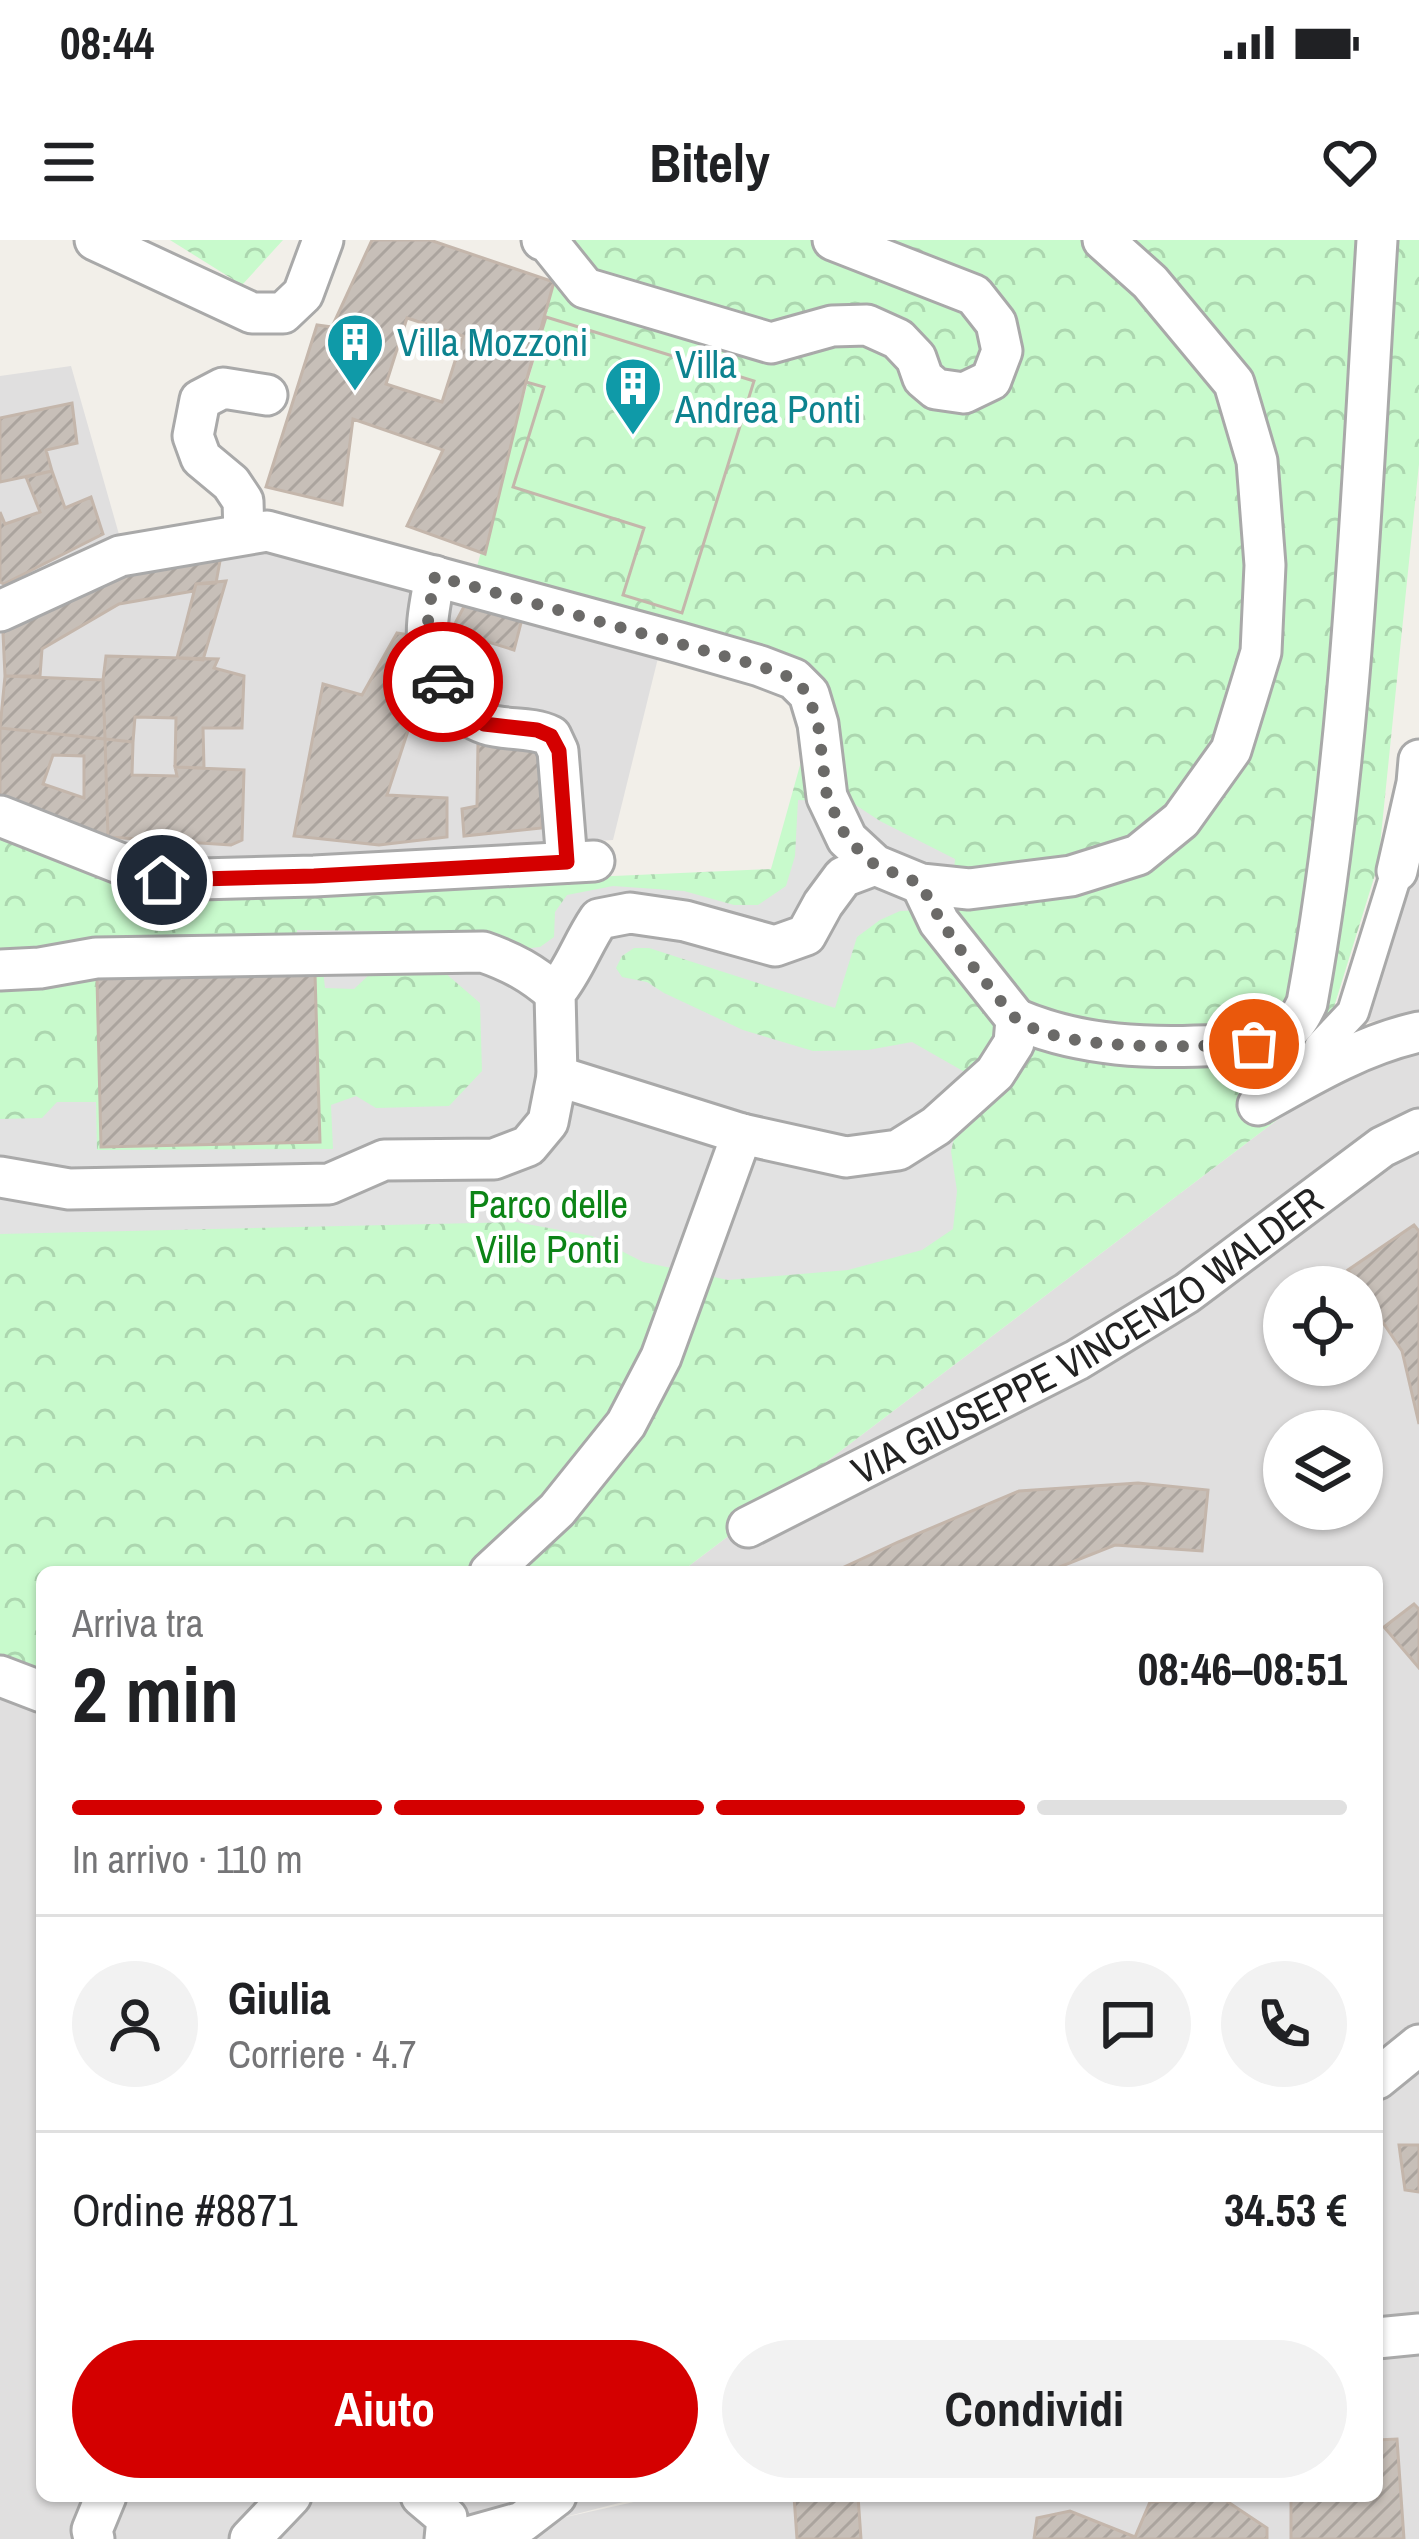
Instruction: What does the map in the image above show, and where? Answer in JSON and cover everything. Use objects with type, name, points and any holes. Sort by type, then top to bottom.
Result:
[{"type":"street","points":[[94,240],[252,313],[283,313],[303,294],[322,240]]},
{"type":"street","points":[[542,240],[585,288],[772,344],[832,326],[867,325],[898,339],[916,358],[923,378],[936,388],[964,393],[991,380],[1002,351],[996,322],[974,295],[833,240]]},
{"type":"street","points":[[0,611],[120,556],[267,531],[794,679],[808,694],[818,724],[827,797],[847,839],[875,865],[921,884],[970,889],[1071,875],[1138,855],[1181,820],[1231,750],[1261,652],[1265,566],[1257,461],[1234,383],[1150,282],[1103,240]]},
{"type":"street","points":[[921,884],[950,938],[1016,1019],[1045,1031],[1088,1042],[1152,1047],[1254,1044],[1279,1037],[1296,1024],[1307,1003],[1333,836],[1353,638],[1377,240]]},
{"type":"street","points":[[230,537],[243,501],[231,483],[201,458],[193,436],[200,400],[223,388],[267,394]]},
{"type":"street","points":[[0,817],[162,880],[580,862],[559,751],[551,736],[484,724],[453,702],[429,653],[428,616],[435,576]]},
{"type":"street","points":[[1308,1077],[1320,1047],[1353,1012],[1397,871],[1419,760]]},
{"type":"street","points":[[1,1178],[69,1189],[329,1184],[384,1160],[494,1159],[528,1146],[548,1122],[556,1076],[555,993],[572,973],[582,944],[599,919],[630,913],[686,921],[775,946],[806,935],[843,877],[875,865]]},
{"type":"street","points":[[0,970],[96,958],[483,952],[532,973],[555,993]]},
{"type":"street","points":[[556,1076],[742,1135],[846,1157],[898,1150],[936,1126],[995,1072],[1014,1043],[1016,1019]]},
{"type":"street","points":[[1258,1105],[1385,1040],[1419,1033]]},
{"type":"street","name":"VIA GIUSEPPE VINCENZO WALDER","points":[[748,1527],[1077,1360],[1187,1292],[1382,1147],[1419,1129]]},
{"type":"street","points":[[496,1566],[556,1510],[626,1424],[661,1357],[742,1135]]},
{"type":"street","points":[[0,1676],[36,1690]]},
{"type":"street","points":[[1383,2074],[1419,2045]]},
{"type":"street","points":[[1383,2337],[1419,2334]]},
{"type":"street","points":[[94,2539],[92,2530],[104,2502]]},
{"type":"street","points":[[250,2539],[285,2502]]},
{"type":"street","points":[[429,2502],[447,2518],[445,2539]]},
{"type":"street","points":[[461,2539],[522,2522],[548,2502]]},
{"type":"shaded area","points":[[71,366],[128,566],[275,541],[659,654],[613,840],[163,868],[0,803],[0,376]]},
{"type":"shaded area","points":[[798,800],[851,802],[955,859],[950,909],[900,911],[857,937],[835,1008],[649,948],[634,948],[616,968],[622,977],[647,982],[743,1030],[813,1051],[868,1050],[912,1042],[991,1087],[957,1126],[951,1151],[957,1191],[953,1229],[922,1250],[848,1270],[728,1280],[643,1262],[592,1236],[516,1222],[0,1234],[0,1119],[42,1118],[57,1102],[96,1102],[97,1150],[333,1149],[331,1105],[356,1096],[376,1108],[449,1106],[482,1071],[480,1003],[444,972],[370,974],[354,989],[325,988],[323,970],[297,969],[297,930],[469,932],[497,937],[521,949],[540,947],[554,937],[555,912],[567,895],[613,886],[684,891],[734,905],[758,905],[786,886],[795,856]]},
{"type":"shaded area","points":[[1419,856],[1419,1011],[1366,1023]]},
{"type":"shaded area","points":[[1419,1054],[1419,2539],[0,2539],[0,1691],[36,1704],[36,2502],[623,2502],[557,2519],[634,2502],[1383,2502],[1383,1566],[689,1566],[1298,1104],[1391,1059]]},
{"type":"green space","points":[[170,240],[283,240],[242,285]]},
{"type":"green space","name":"Parco delle Ville Ponti","points":[[558,240],[1419,240],[1419,464],[1378,865],[1334,1007],[1276,1070],[1298,1104],[689,1566],[36,1566],[36,1704],[0,1691],[0,836],[164,896],[771,869],[818,701],[468,599],[554,282]]},
{"type":"building","name":"Villa Mozzoni","points":[[372,240],[430,240],[554,282],[485,554],[407,526],[443,450],[353,419],[342,505],[266,487],[317,325],[332,327]],"holes":[[[407,318],[463,336],[442,402],[386,384]]]},
{"type":"building","name":"Villa Andrea Ponti","points":[[546,317],[754,381],[682,613],[623,595],[644,528],[513,487],[544,387],[526,382]]},
{"type":"building","name":"Villa Andrea Ponti","points":[[546,317],[754,381],[682,613],[623,595],[644,528],[513,487],[544,387],[526,382]]},
{"type":"building","points":[[72,403],[77,443],[46,450],[52,471],[0,482],[0,418]]},
{"type":"building","points":[[52,471],[65,508],[91,497],[103,534],[4,584],[0,582],[0,512],[5,524],[40,512],[26,477]]},
{"type":"building","points":[[222,550],[216,583],[119,604],[42,649],[40,676],[5,676],[3,633],[11,617],[128,566]]},
{"type":"building","points":[[226,581],[203,660],[177,658],[196,584]]},
{"type":"building","points":[[468,599],[523,615],[514,650],[482,640],[452,668],[441,650]]},
{"type":"building","points":[[397,633],[410,635],[408,650],[424,682],[387,795],[447,798],[447,837],[379,845],[294,836],[323,684],[362,695]]},
{"type":"building","points":[[106,656],[218,659],[214,668],[244,676],[242,728],[203,728],[204,768],[175,767],[176,718],[135,717],[133,742],[105,739]]},
{"type":"building","points":[[5,676],[103,680],[105,739],[0,728]]},
{"type":"building","points":[[0,728],[105,739],[108,837],[92,839],[0,803]],"holes":[[[53,755],[84,756],[84,798],[43,784]]]},
{"type":"building","points":[[105,739],[133,742],[132,775],[177,776],[175,767],[244,770],[242,840],[231,845],[108,837]]},
{"type":"building","points":[[478,742],[542,748],[542,828],[464,836],[462,809],[477,806]]},
{"type":"building","points":[[315,974],[320,1142],[101,1147],[97,979]]},
{"type":"building","points":[[1414,1225],[1419,1231],[1419,1424],[1402,1351],[1383,1322],[1383,1266],[1354,1266]]},
{"type":"building","points":[[1138,1483],[1208,1490],[1202,1551],[1115,1545],[1062,1566],[846,1566],[1019,1491]]},
{"type":"building","points":[[1414,1604],[1419,1609],[1419,1668],[1384,1627]]},
{"type":"building","points":[[1399,2145],[1419,2145],[1419,2192],[1405,2190]]},
{"type":"building","points":[[1397,2439],[1404,2539],[1291,2539],[1291,2502],[1383,2502],[1383,2440]]},
{"type":"building","points":[[794,2502],[858,2502],[861,2539],[797,2539]]},
{"type":"building","points":[[1150,2502],[1228,2502],[1267,2528],[1267,2539],[1034,2539],[1037,2518],[1070,2511],[1135,2537]]},
{"type":"way so far","points":[[443,682],[429,653],[428,616],[435,576],[794,679],[808,694],[818,724],[827,797],[847,839],[875,865],[921,884],[939,922],[1016,1019],[1088,1042],[1152,1047],[1254,1044]]},
{"type":"place","name":"Villa Mozzoni","points":[[355,393]]},
{"type":"place","name":"Villa Andrea Ponti","points":[[633,437]]},
{"type":"route","points":[[162,880],[567,862],[559,751],[551,736],[484,724],[453,702],[443,682]]}]
